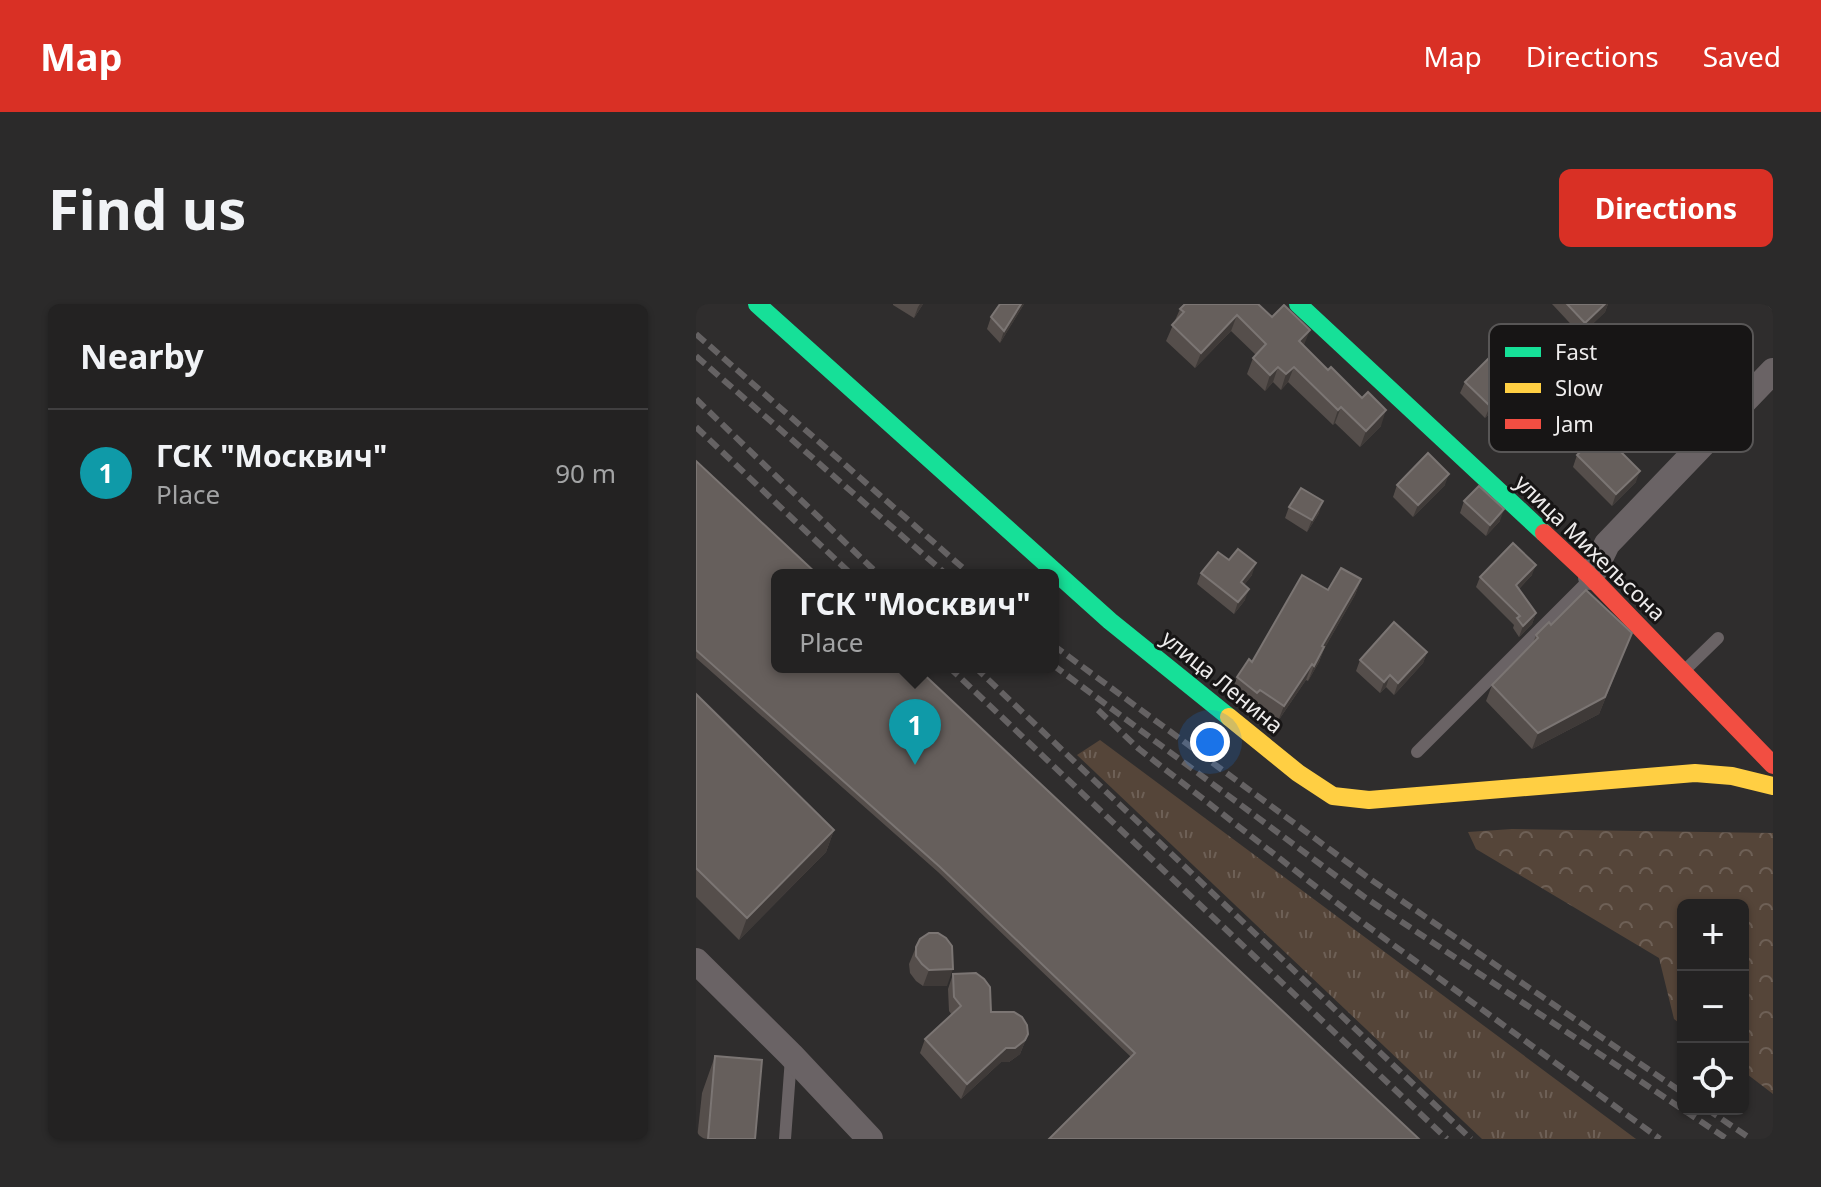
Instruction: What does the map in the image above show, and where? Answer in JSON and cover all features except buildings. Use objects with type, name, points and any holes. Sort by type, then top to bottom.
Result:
[{"type":"street","name":"улица Ленина","points":[[757,304],[1052,569]]},
{"type":"street","name":"улица Михельсона","points":[[1298,304],[1591,577],[1773,765]]},
{"type":"street","points":[[1753,392],[1773,371]]},
{"type":"street","points":[[1591,577],[1607,544],[1695,452]]},
{"type":"street","name":"улица Ленина","points":[[1059,575],[1110,621],[1298,773],[1333,796],[1369,800],[1695,773],[1732,776],[1773,786]]},
{"type":"street","points":[[1695,773],[1717,764],[1729,747],[1729,719]]},
{"type":"street","points":[[696,961],[870,1139]]},
{"type":"lane","points":[[1417,752],[1591,577]]},
{"type":"lane","points":[[1684,672],[1718,638]]},
{"type":"lane","points":[[785,1139],[791,1055]]},
{"type":"green space","points":[[1100,740],[1636,1139],[1482,1139],[1077,755]]},
{"type":"green space","points":[[1512,829],[1773,833],[1773,1094],[1749,1076],[1749,899],[1677,899],[1677,1021],[1659,958],[1476,849],[1468,832]]},
{"type":"railway","points":[[696,334],[964,569]]},
{"type":"railway","points":[[696,356],[940,569]]},
{"type":"railway","points":[[696,399],[873,569]]},
{"type":"railway","points":[[696,427],[846,569]]},
{"type":"railway","points":[[1059,649],[1370,879],[1677,1089]]},
{"type":"railway","points":[[1059,669],[1363,896],[1727,1139]]},
{"type":"railway","points":[[955,673],[1447,1139]]},
{"type":"railway","points":[[981,673],[1471,1139]]},
{"type":"railway","points":[[1098,710],[1139,749],[1355,917],[1660,1139]]},
{"type":"railway","points":[[1716,1115],[1751,1139]]},
{"type":"traffic: fast","points":[[757,304],[1052,569]]},
{"type":"traffic: fast","points":[[1298,304],[1544,533]]},
{"type":"traffic: fast","points":[[1059,575],[1110,621],[1229,717]]},
{"type":"traffic: slow","points":[[1229,717],[1298,773],[1333,796],[1369,800],[1695,773],[1732,776],[1773,786]]},
{"type":"traffic: jam","points":[[1544,533],[1591,577],[1773,765]]},
{"type":"place","name":"ГСК \"Москвич\"","points":[[915,765]]}]
